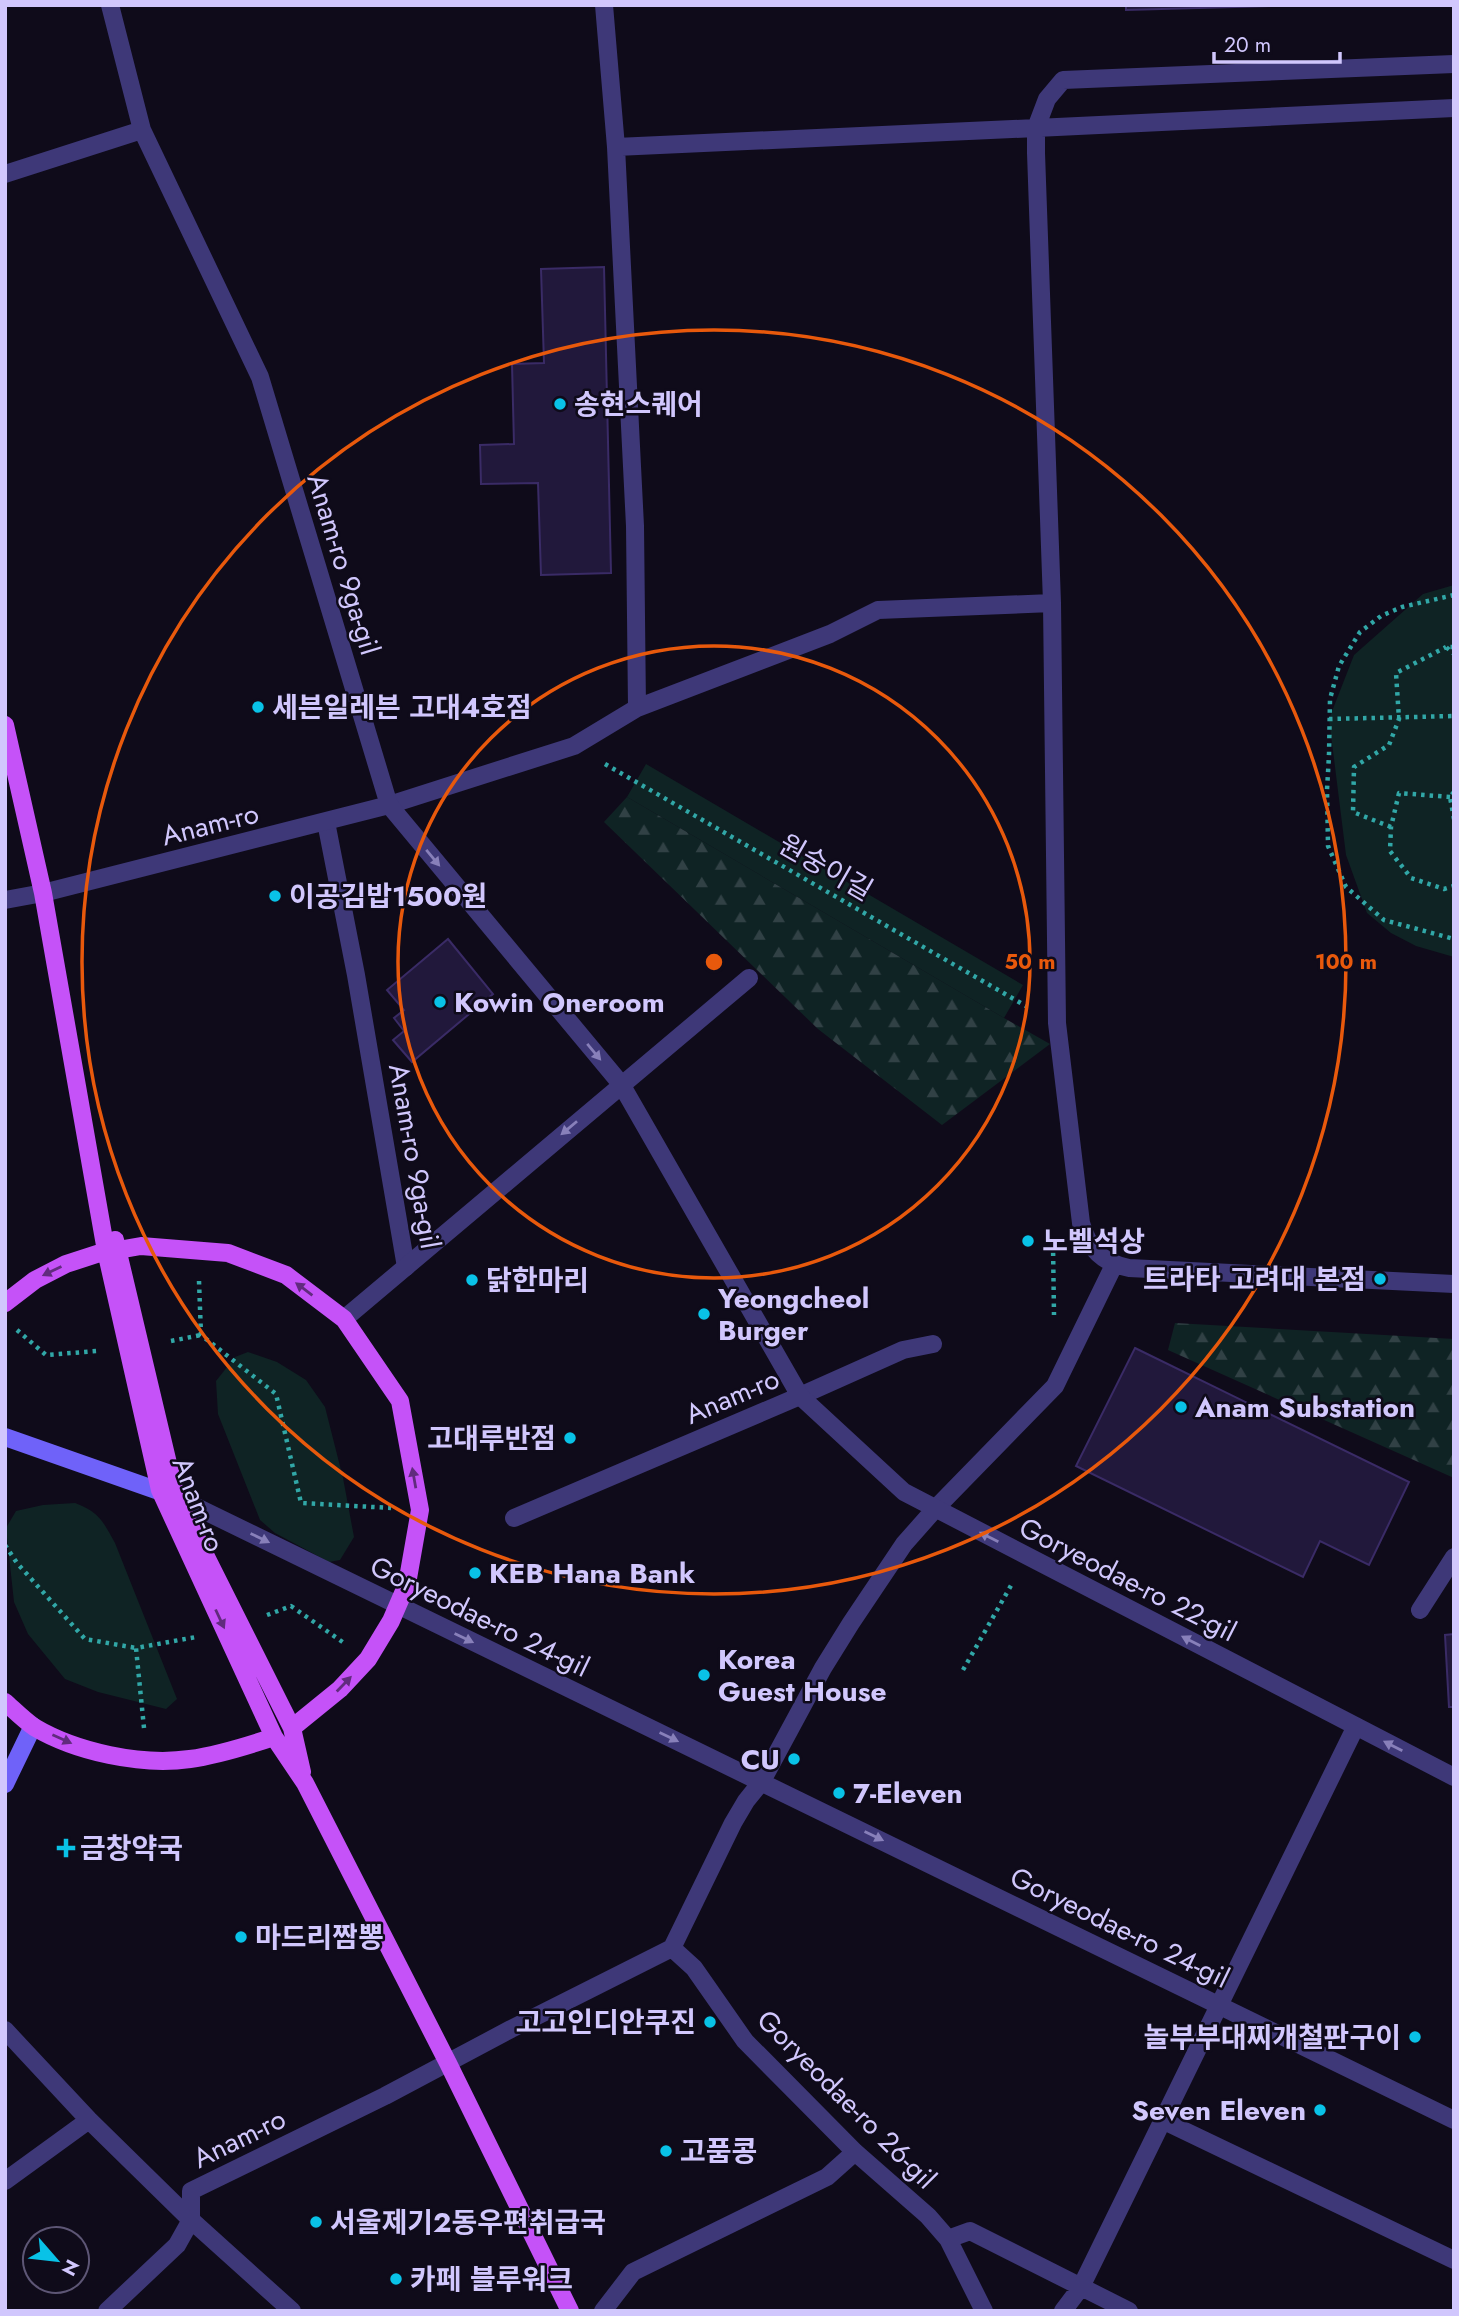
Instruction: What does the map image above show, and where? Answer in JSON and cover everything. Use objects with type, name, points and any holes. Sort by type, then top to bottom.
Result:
[{"type":"main road","name":"Anam-ro","points":[[5,725],[43,893],[93,1182],[112,1250],[168,1494],[274,1738],[304,1783],[448,2063],[570,2311]]},
{"type":"main road","points":[[5,1303],[35,1280],[66,1264],[112,1250],[141,1246],[228,1253],[286,1275],[344,1319],[400,1401],[420,1510],[407,1584],[391,1621],[368,1659],[340,1689],[292,1728]]},
{"type":"main road","points":[[5,1437],[168,1494]]},
{"type":"main road","name":"Anam-ro","points":[[168,1494],[292,1728],[304,1783]]},
{"type":"main road","points":[[5,1702],[33,1726],[85,1749],[147,1760],[189,1759],[235,1750],[274,1738]]},
{"type":"main road","points":[[5,1784],[33,1726]]},
{"type":"street","name":"Anam-ro 9ga-gil","points":[[110,5],[142,130],[260,377],[389,805],[621,1084],[800,1396]]},
{"type":"street","points":[[604,5],[616,147],[635,526],[637,708]]},
{"type":"street","points":[[1454,64],[1063,80],[1047,99],[1036,128],[1052,603],[1057,1023],[1081,1223],[1086,1242],[1114,1265],[1129,1268],[1454,1284]]},
{"type":"street","points":[[616,147],[1454,108]]},
{"type":"street","points":[[5,174],[142,130]]},
{"type":"street","name":"Anam-ro","points":[[43,893],[389,805],[574,746],[637,708],[830,634],[878,610],[1052,603]]},
{"type":"street","name":"Anam-ro 9ga-gil","points":[[326,822],[356,975],[406,1267]]},
{"type":"street","points":[[5,900],[43,893]]},
{"type":"street","name":"Anam-ro 9ga-gil","points":[[406,1267],[749,978]]},
{"type":"street","points":[[672,1948],[733,1823],[762,1782],[850,1622],[904,1544],[1055,1386],[1114,1265]]},
{"type":"street","points":[[344,1319],[406,1267]]},
{"type":"street","name":"Anam-ro","points":[[514,1518],[903,1350],[933,1344]]},
{"type":"street","name":"Goryeodae-ro 22-gil","points":[[800,1396],[904,1492],[1454,1777]]},
{"type":"street","name":"Goryeodae-ro 24-gil","points":[[168,1494],[1454,2120]]},
{"type":"street","points":[[1420,1610],[1454,1557]]},
{"type":"street","points":[[1063,2311],[1081,2287],[1356,1726]]},
{"type":"street","name":"Anam-ro","points":[[107,2311],[177,2245],[191,2220],[191,2191],[672,1948]]},
{"type":"street","name":"Goryeodae-ro 26-gil","points":[[672,1948],[694,1968],[745,2041],[855,2152],[928,2216],[948,2239],[984,2311]]},
{"type":"street","points":[[5,2030],[89,2120],[191,2220],[292,2311]]},
{"type":"street","points":[[5,2181],[89,2120]]},
{"type":"street","points":[[1164,2121],[1454,2260]]},
{"type":"street","points":[[603,2311],[633,2272],[827,2177],[855,2152]]},
{"type":"street","points":[[948,2239],[970,2231],[1129,2311]]},
{"type":"path","points":[[1454,595],[1402,607],[1381,616],[1360,632],[1339,666],[1329,699],[1327,790],[1328,846],[1346,887],[1384,920],[1454,939]]},
{"type":"path","points":[[1391,827],[1353,812],[1354,767],[1388,745],[1399,719],[1396,673],[1446,647],[1454,648]]},
{"type":"path","points":[[1446,647],[1454,654]]},
{"type":"path","points":[[1329,719],[1454,716]]},
{"type":"path","name":"원숭이길","points":[[574,746],[1057,1023]]},
{"type":"path","points":[[1454,820],[1452,794],[1399,793],[1391,827],[1390,851],[1411,878],[1444,889],[1454,886]]},
{"type":"path","points":[[197,1250],[201,1335],[276,1394],[301,1503],[420,1510]]},
{"type":"path","points":[[5,1545],[17,1563],[85,1639],[136,1648]]},
{"type":"path","points":[[963,1670],[1027,1556]]},
{"type":"green space","points":[[1454,585],[1454,957],[1416,946],[1391,933],[1367,913],[1346,855],[1329,719],[1354,655],[1423,594]]},
{"type":"green space","points":[[646,764],[1023,985],[1004,1018],[627,797]]},
{"type":"green space","points":[[627,797],[1050,1044],[942,1125],[818,1029],[604,822]]},
{"type":"green space","points":[[1175,1323],[1454,1339],[1454,1478],[1168,1350]]},
{"type":"green space","points":[[248,1352],[277,1362],[306,1380],[325,1407],[343,1478],[354,1537],[340,1560],[329,1562],[275,1533],[260,1520],[218,1414],[216,1381],[235,1357]]},
{"type":"green space","points":[[75,1503],[100,1518],[115,1543],[177,1699],[166,1709],[98,1692],[65,1679],[28,1634],[14,1602],[6,1528],[16,1511],[43,1505]]},
{"type":"building","points":[[1126,5],[1309,5],[1126,10]]},
{"type":"building","name":"송현스퀘어","points":[[604,267],[611,573],[541,575],[538,483],[481,484],[480,445],[514,444],[512,364],[544,363],[541,269]]},
{"type":"building","name":"Kowin Oneroom","points":[[448,939],[493,994],[412,1062],[393,1040],[404,1031],[394,1018],[404,1010],[387,990]]},
{"type":"building","name":"Anam Substation","points":[[1135,1348],[1409,1482],[1369,1565],[1320,1541],[1303,1577],[1076,1466]]},
{"type":"building","points":[[1454,1634],[1454,1707],[1449,1707],[1445,1635]]},
{"type":"place","name":"송현스퀘어","points":[[560,404]]},
{"type":"place","name":"세븐일레븐 고대4호점","points":[[258,707]]},
{"type":"place","name":"이공김밥1500원","points":[[275,896]]},
{"type":"place","name":"Kowin Oneroom","points":[[440,1002]]},
{"type":"place","name":"노벨석상","points":[[1028,1241]]},
{"type":"place","name":"트라타 고려대 본점","points":[[1380,1279]]},
{"type":"place","name":"닭한마리","points":[[472,1280]]},
{"type":"place","name":"Yeongcheol Burger","points":[[704,1314]]},
{"type":"place","name":"Anam Substation","points":[[1181,1407]]},
{"type":"place","name":"고대루반점","points":[[570,1438]]},
{"type":"place","name":"KEB Hana Bank","points":[[475,1573]]},
{"type":"place","name":"Korea Guest House","points":[[704,1675]]},
{"type":"place","name":"CU","points":[[794,1759]]},
{"type":"place","name":"7-Eleven","points":[[839,1793]]},
{"type":"place","name":"금창약국","points":[[66,1848]]},
{"type":"place","name":"마드리짬뽕","points":[[241,1937]]},
{"type":"place","name":"고고인디안쿠진","points":[[710,2022]]},
{"type":"place","name":"놀부부대찌개철판구이","points":[[1415,2037]]},
{"type":"place","name":"Seven Eleven","points":[[1320,2110]]},
{"type":"place","name":"고품콩","points":[[666,2151]]},
{"type":"place","name":"서울제기2동우편취급국","points":[[316,2222]]},
{"type":"place","name":"카페 블루워크","points":[[396,2279]]}]
